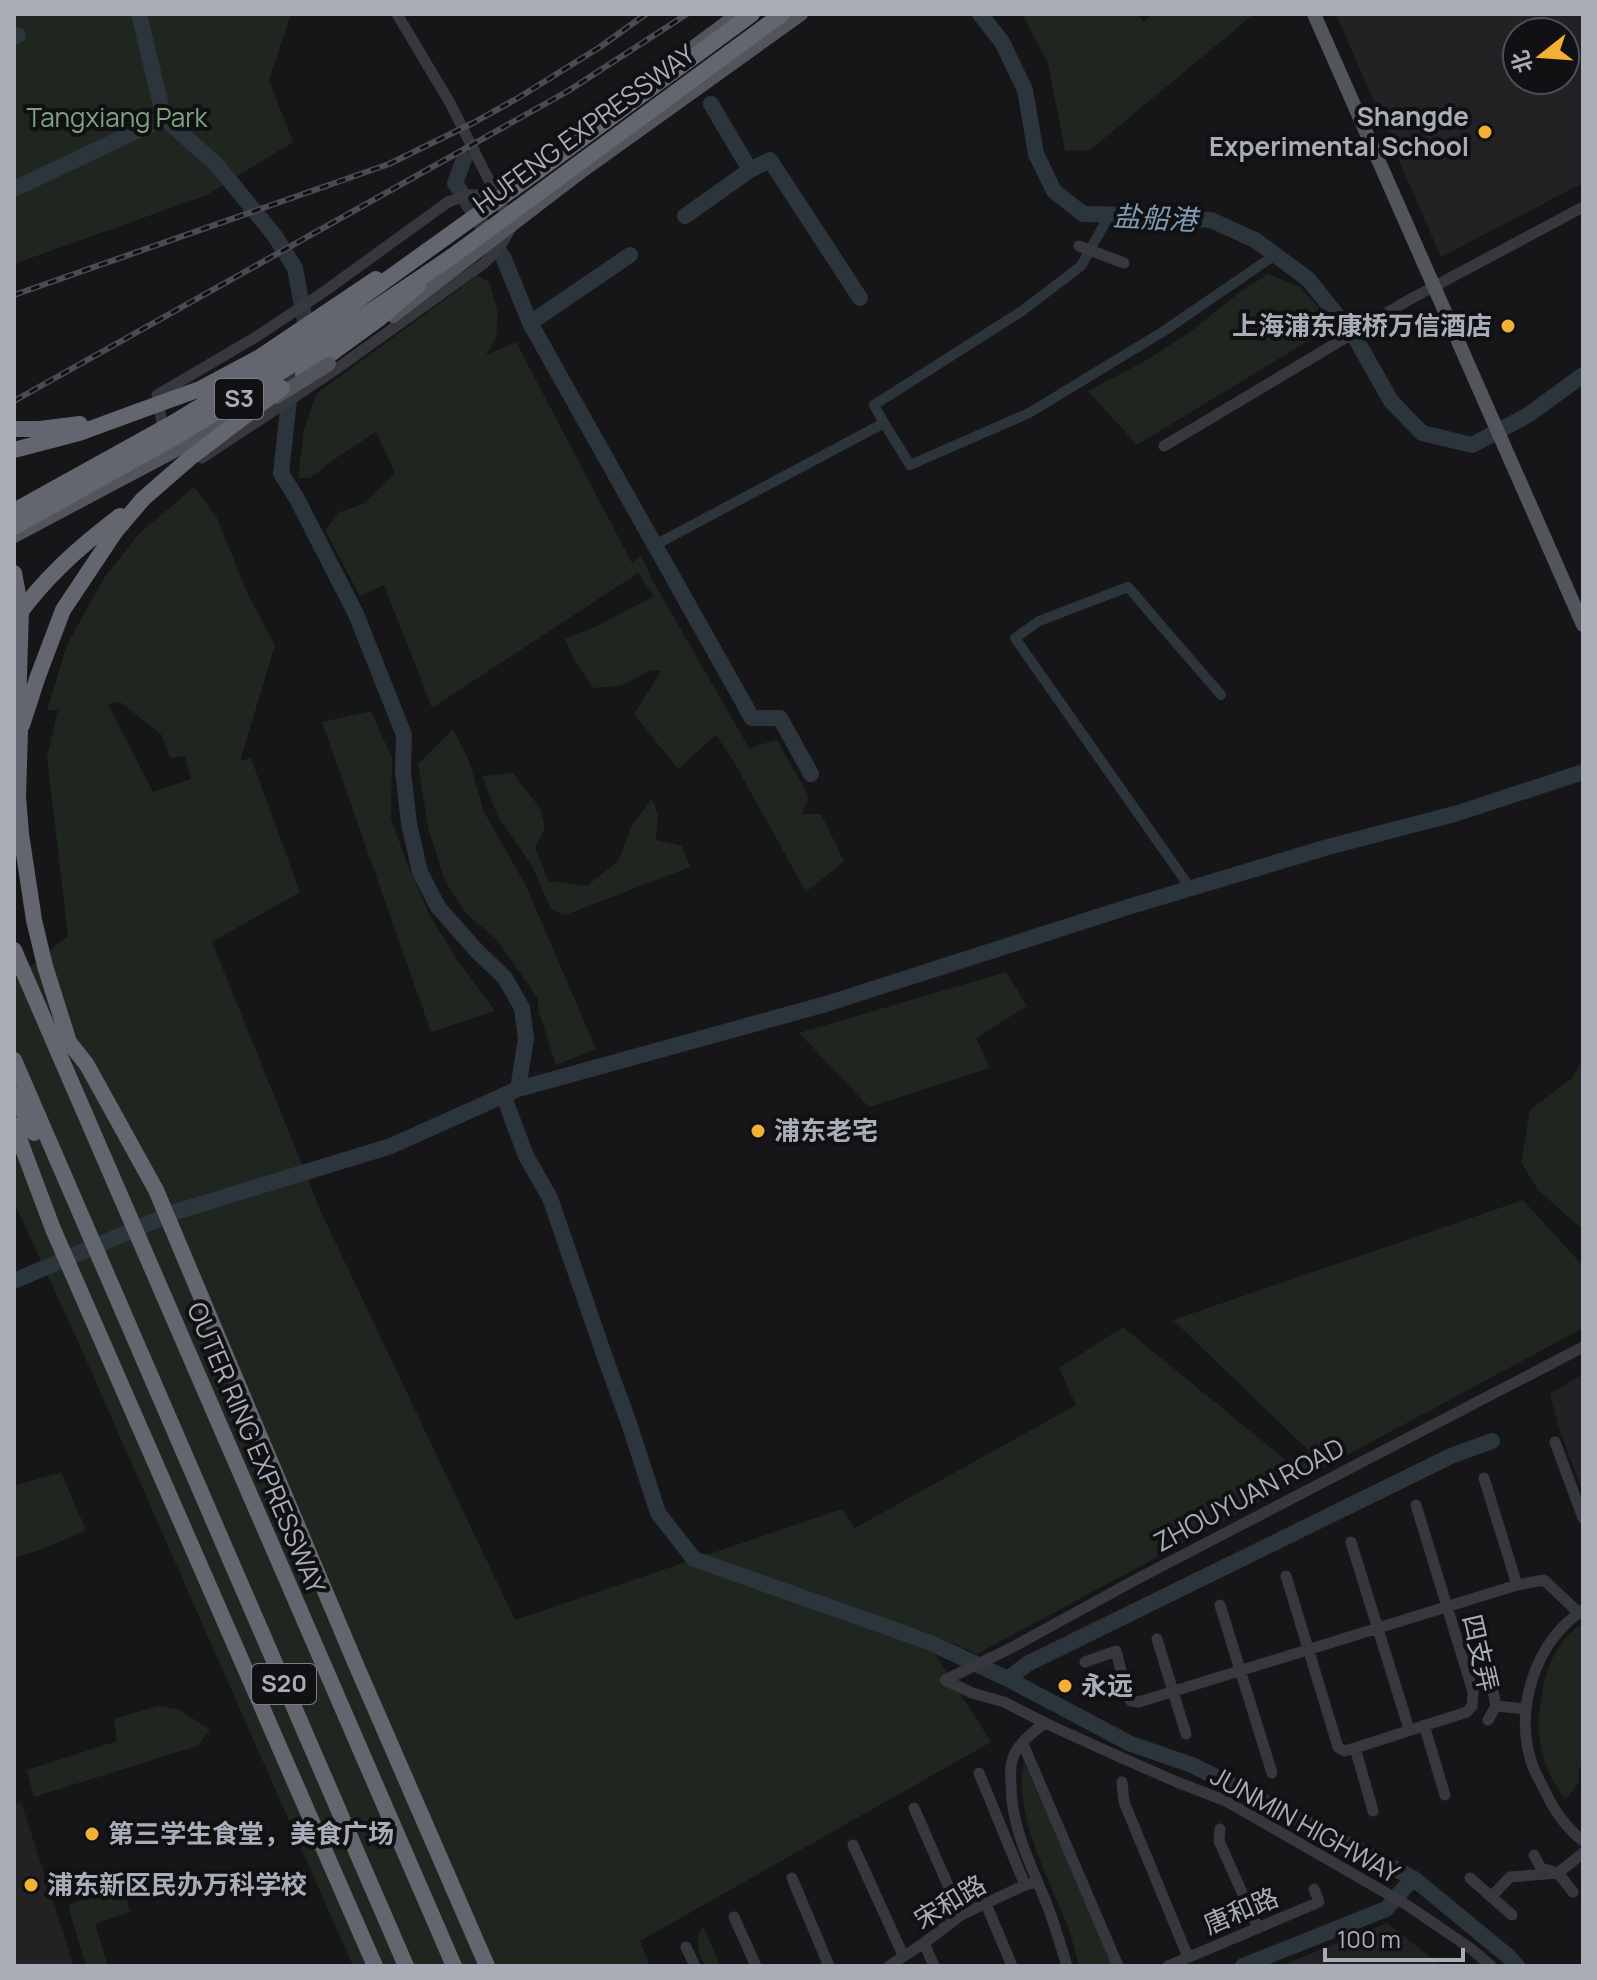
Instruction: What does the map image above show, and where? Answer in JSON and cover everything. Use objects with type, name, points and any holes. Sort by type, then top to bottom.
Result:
[{"type":"highway","name":"HUFENG EXPRESSWAY","points":[[443,240],[752,14]]},
{"type":"highway","name":"HUFENG EXPRESSWAY","points":[[454,255],[782,14]]},
{"type":"highway","points":[[14,450],[79,433],[200,389],[260,357],[352,294],[443,240]]},
{"type":"highway","name":"S3","points":[[14,508],[158,432],[265,367],[443,240]]},
{"type":"highway","points":[[14,621],[59,565],[95,534],[143,499],[212,441],[380,318],[454,255]]},
{"type":"highway","name":"S3","points":[[14,527],[165,444],[272,378],[454,255]]},
{"type":"highway","points":[[14,429],[77,425],[139,411]]},
{"type":"highway","points":[[20,731],[63,610],[102,550],[143,499]]},
{"type":"highway","points":[[14,573],[21,610],[18,797],[25,874],[45,966],[69,1042],[87,1065],[156,1190],[351,1654],[487,1966]]},
{"type":"highway","name":"OUTER RING EXPRESSWAY","points":[[14,950],[454,1966]]},
{"type":"highway","points":[[67,1072],[69,1042]]},
{"type":"highway","name":"S20","points":[[14,1060],[406,1966]]},
{"type":"highway","points":[[14,1094],[37,1140],[55,1154]]},
{"type":"highway","points":[[14,1125],[53,1229],[375,1966]]},
{"type":"main road","points":[[14,508],[337,320],[467,225],[654,75],[738,14]]},
{"type":"main road","points":[[14,536],[330,368],[582,171],[801,14]]},
{"type":"main road","points":[[1314,14],[1583,625]]},
{"type":"street","points":[[397,14],[450,103],[493,202],[512,226]]},
{"type":"street","points":[[330,368],[188,467],[164,434],[157,395],[256,337],[448,202],[466,195],[493,202]]},
{"type":"street","points":[[1164,446],[1383,315],[1583,207]]},
{"type":"street","points":[[1079,246],[1124,263]]},
{"type":"street","name":"ZHOUYUAN ROAD","points":[[950,1682],[1137,1579],[1583,1347]]},
{"type":"street","points":[[1555,1442],[1583,1518]]},
{"type":"street","points":[[1484,1478],[1517,1585]]},
{"type":"street","name":"四支弄","points":[[1355,1748],[1467,1712],[1474,1700],[1416,1505]]},
{"type":"street","points":[[1351,1542],[1409,1729]]},
{"type":"street","points":[[1286,1576],[1338,1747],[1344,1751],[1355,1748],[1373,1811]]},
{"type":"street","name":"四支弄","points":[[1085,1662],[1116,1651],[1127,1695],[1131,1701],[1139,1702],[1517,1585],[1544,1580],[1581,1612]]},
{"type":"street","points":[[1220,1605],[1272,1773]]},
{"type":"street","points":[[1581,1612],[1557,1633],[1541,1655],[1526,1700],[1525,1729],[1532,1764],[1552,1807],[1583,1841]]},
{"type":"street","points":[[1157,1639],[1186,1734]]},
{"type":"street","name":"JUNMIN HIGHWAY","points":[[950,1682],[972,1693],[1004,1702],[1177,1782],[1226,1801],[1407,1905],[1491,1966]]},
{"type":"street","points":[[1488,1720],[1496,1706],[1493,1691]]},
{"type":"street","points":[[1496,1706],[1526,1709]]},
{"type":"street","points":[[1031,1883],[1013,1810],[1010,1770],[1014,1754],[1045,1723]]},
{"type":"street","points":[[1424,1725],[1445,1795]]},
{"type":"street","points":[[1023,1744],[1118,1966]]},
{"type":"street","points":[[979,1773],[1056,1928],[1067,1966]]},
{"type":"street","points":[[1122,1782],[1124,1802],[1188,1957]]},
{"type":"street","points":[[914,1808],[961,1915]]},
{"type":"street","points":[[1220,1829],[1219,1841],[1258,1928]]},
{"type":"street","points":[[853,1845],[903,1955]]},
{"type":"street","points":[[1491,1897],[1510,1877],[1558,1873],[1583,1853]]},
{"type":"street","points":[[1534,1855],[1541,1868],[1558,1873],[1573,1892]]},
{"type":"street","points":[[792,1878],[829,1966]]},
{"type":"street","points":[[1470,1878],[1512,1915]]},
{"type":"street","name":"宋和路","points":[[889,1966],[961,1915],[1031,1883]]},
{"type":"street","name":"唐和路","points":[[1168,1966],[1319,1902],[1314,1889]]},
{"type":"street","points":[[986,1904],[1012,1966]]},
{"type":"street","points":[[734,1917],[756,1966]]},
{"type":"street","points":[[924,1943],[934,1966]]},
{"type":"street","points":[[686,1947],[695,1966]]},
{"type":"shaded area","name":"Shangde Experimental School","points":[[1336,14],[1583,14],[1583,183],[1441,257]]},
{"type":"shaded area","points":[[1583,1374],[1583,1492],[1558,1426],[1550,1394]]},
{"type":"shaded area","name":"浦东新区民办万科学校","points":[[21,1802],[74,1966],[14,1966],[14,1805]]},
{"type":"shaded area","points":[[1387,1923],[1442,1966],[1280,1966]]},
{"type":"green space","name":"Tangxiang Park","points":[[14,14],[291,14],[269,80],[293,142],[207,195],[14,264]]},
{"type":"green space","points":[[1022,14],[1137,14],[1144,22],[1152,14],[1254,14],[1090,150],[1065,151],[1048,63]]},
{"type":"green space","points":[[1268,274],[1300,287],[1334,325],[1137,445],[1088,391],[1147,360]]},
{"type":"green space","points":[[477,276],[489,282],[498,313],[496,338],[486,355],[516,342],[632,563],[641,555],[749,748],[777,740],[809,797],[802,814],[821,814],[844,861],[806,892],[716,735],[678,769],[634,714],[662,670],[649,671],[621,686],[593,688],[575,661],[565,639],[654,596],[638,573],[432,708],[384,585],[360,596],[325,530],[340,512],[363,504],[395,473],[376,432],[310,478],[298,478],[304,430],[316,394]]},
{"type":"green space","points":[[194,487],[217,518],[248,595],[275,645],[240,761],[251,758],[300,892],[212,942],[321,1212],[515,1620],[842,1509],[855,1528],[1076,1405],[1059,1368],[1123,1327],[1287,1461],[1309,1451],[1173,1320],[1523,1200],[1583,1266],[1583,1328],[977,1654],[919,1629],[991,1742],[640,1941],[650,1966],[353,1966],[14,1202],[14,980],[68,936],[47,757],[58,710],[47,710],[67,645],[104,578],[139,534]],"holes":[[[120,702],[161,734],[170,758],[185,756],[191,779],[153,792],[108,704]]]},
{"type":"green space","points":[[371,711],[392,758],[391,819],[407,863],[429,914],[456,958],[495,1011],[431,1032],[322,722]]},
{"type":"green space","points":[[453,729],[469,761],[484,812],[526,886],[596,1049],[556,1065],[537,997],[496,939],[466,913],[445,881],[429,831],[418,764]]},
{"type":"green space","points":[[513,773],[540,808],[545,828],[535,847],[548,881],[587,886],[619,860],[631,827],[652,799],[658,815],[656,840],[682,846],[690,867],[565,915],[551,909],[531,864],[498,817],[482,776]]},
{"type":"green space","points":[[1006,972],[1027,1006],[976,1038],[990,1068],[869,1107],[799,1033]]},
{"type":"green space","points":[[1583,1059],[1583,1230],[1538,1190],[1521,1162],[1530,1110],[1571,1079]]},
{"type":"green space","points":[[61,1472],[86,1530],[14,1558],[14,1486]]},
{"type":"green space","points":[[1583,1623],[1583,1763],[1579,1768],[1579,1783],[1565,1799],[1555,1785],[1543,1756],[1539,1712],[1545,1679],[1554,1655],[1569,1634]]},
{"type":"green space","points":[[158,1706],[180,1710],[210,1730],[197,1746],[34,1797],[27,1770],[117,1741],[114,1719]]},
{"type":"green space","points":[[1024,1762],[1113,1966],[1079,1966],[1069,1929],[1028,1823],[1023,1802]]},
{"type":"green space","points":[[123,1887],[130,1912],[95,1924],[108,1966],[86,1966],[69,1910],[70,1904]]},
{"type":"green space","points":[[703,1926],[720,1966],[705,1966],[700,1955],[698,1937]]},
{"type":"waterway","points":[[139,14],[164,118],[216,164],[275,236],[295,268],[307,333],[304,353],[290,391],[281,473],[356,614],[404,735],[403,771],[409,824],[420,872],[438,907],[505,978],[522,1008],[526,1039],[518,1089]]},
{"type":"waterway","name":"盐船港","points":[[980,14],[1002,42],[1025,90],[1036,154],[1054,191],[1083,214],[1211,220],[1255,240],[1308,279],[1356,339],[1391,401],[1422,433],[1472,445],[1528,415],[1583,375]]},
{"type":"waterway","points":[[14,37],[18,35]]},
{"type":"waterway","points":[[711,104],[750,170],[770,160],[860,298]]},
{"type":"waterway","points":[[14,189],[164,118]]},
{"type":"waterway","points":[[464,159],[455,183],[504,259],[530,323],[752,718],[780,718],[811,774]]},
{"type":"waterway","points":[[685,216],[750,170]]},
{"type":"waterway","points":[[884,423],[874,405],[1022,311],[1081,266],[1110,214]]},
{"type":"waterway","points":[[530,323],[630,255]]},
{"type":"waterway","points":[[655,545],[884,423],[910,465],[1029,413],[1164,331],[1275,255]]},
{"type":"waterway","points":[[1191,889],[1015,638],[1039,621],[1128,587],[1221,695]]},
{"type":"waterway","points":[[14,1281],[175,1212],[391,1146],[518,1089],[826,1004],[1128,907],[1328,847],[1458,813],[1583,772]]},
{"type":"waterway","points":[[504,1097],[526,1156],[550,1198],[658,1513],[694,1559],[929,1642],[1008,1679],[1131,1744],[1192,1765],[1413,1878],[1517,1966]]},
{"type":"waterway","points":[[1008,1679],[1027,1664],[1451,1456],[1492,1441]]},
{"type":"waterway","points":[[1243,1966],[1386,1909],[1413,1878]]},
{"type":"railway","points":[[14,295],[389,164],[518,98],[646,14]]},
{"type":"railway","points":[[14,401],[568,91],[687,14]]},
{"type":"place","name":"Shangde Experimental School","points":[[1485,132]]},
{"type":"place","name":"上海浦东康桥万信酒店","points":[[1508,326]]},
{"type":"place","name":"浦东老宅","points":[[758,1131]]},
{"type":"place","name":"永远","points":[[1065,1686]]},
{"type":"place","name":"第三学生食堂，美食广场","points":[[92,1834]]},
{"type":"place","name":"浦东新区民办万科学校","points":[[31,1885]]}]
